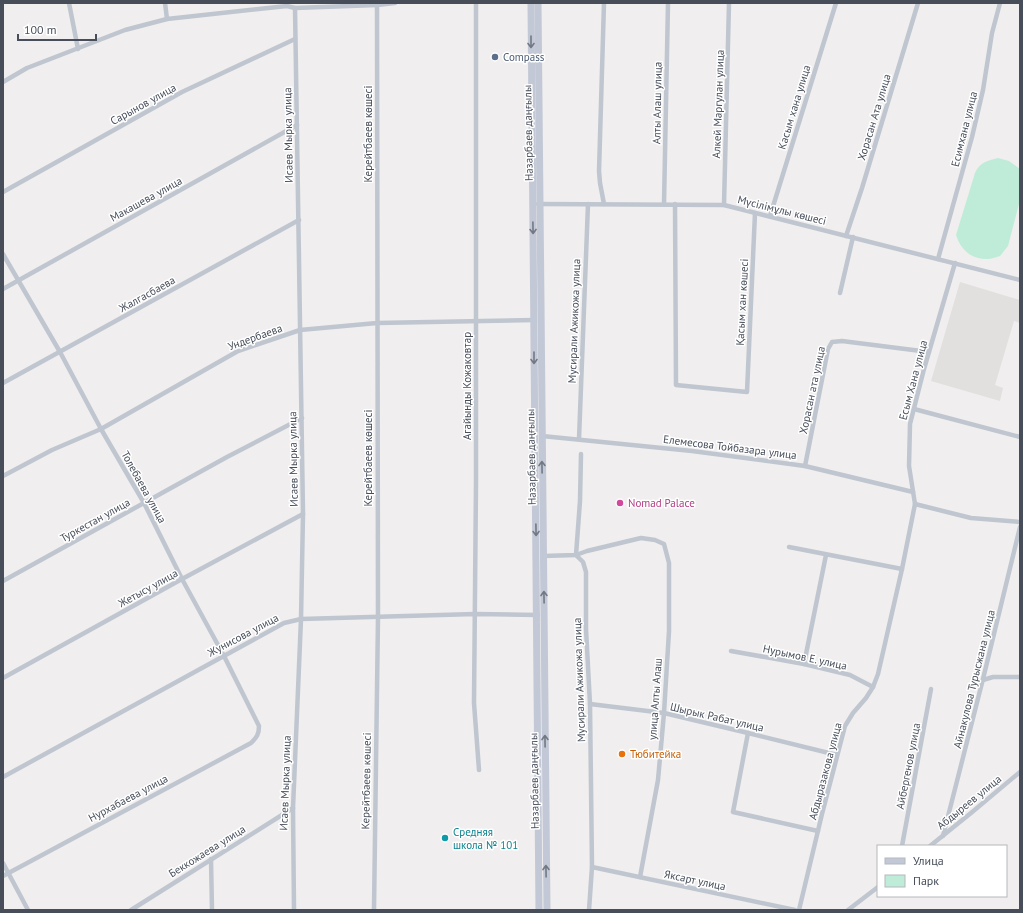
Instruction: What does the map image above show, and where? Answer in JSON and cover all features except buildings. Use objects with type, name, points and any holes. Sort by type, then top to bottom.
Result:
[{"type":"main road","name":"Назарбаев даңғылы","points":[[531,3],[536,204],[540,615],[547,910]]},
{"type":"main road","name":"Назарбаев даңғылы","points":[[536,204],[538,3]]},
{"type":"main road","name":"Назарбаев даңғылы","points":[[537,320],[542,436],[543,556],[540,615],[539,910]]},
{"type":"street","points":[[69,3],[78,49]]},
{"type":"street","points":[[165,3],[167,19]]},
{"type":"street","points":[[3,82],[27,68],[124,30],[167,19],[287,4],[295,8],[395,3]]},
{"type":"street","name":"Агайынды Кожаковтар","points":[[476,3],[474,703],[479,770]]},
{"type":"street","points":[[604,3],[599,171],[604,204]]},
{"type":"street","name":"Алты Алаш улица","points":[[664,204],[668,3]]},
{"type":"street","name":"Алкей Маргулан улица","points":[[724,205],[729,3]]},
{"type":"street","name":"Касым хана улица","points":[[770,216],[836,3]]},
{"type":"street","name":"Хорасан Ата улица","points":[[846,236],[918,3]]},
{"type":"street","name":"Есимхана улица","points":[[938,259],[972,137],[992,33],[1000,3]]},
{"type":"street","name":"Керейтбаеев көшесі","points":[[374,910],[378,617],[377,5]]},
{"type":"street","name":"Исаев Мырка улица","points":[[294,910],[292,808],[301,619],[303,514],[295,8]]},
{"type":"street","name":"Сарынов улица","points":[[3,192],[182,92],[295,39]]},
{"type":"street","name":"Макашева улица","points":[[3,289],[297,124]]},
{"type":"street","name":"Мүсілімұлы көшесі","points":[[536,204],[724,205],[1020,280]]},
{"type":"street","name":"Мусирали Ажикожа улица","points":[[579,439],[588,204]]},
{"type":"street","name":"Қасым хан көшесі","points":[[675,204],[676,385],[747,392],[755,213]]},
{"type":"street","name":"Жалгасбаева","points":[[3,383],[298,220]]},
{"type":"street","points":[[840,293],[853,237]]},
{"type":"street","name":"Толебаева улица","points":[[3,254],[60,352],[144,503],[182,579],[224,656],[259,726],[259,733]]},
{"type":"street","name":"Есым Хана улица","points":[[915,504],[909,466],[910,424],[955,263]]},
{"type":"street","name":"Ундербаева","points":[[3,476],[52,450],[101,428],[238,351],[300,330],[377,323],[537,320]]},
{"type":"street","name":"Хорасан ата улица","points":[[805,466],[828,349],[832,342],[842,341],[929,352]]},
{"type":"street","points":[[914,409],[1020,437]]},
{"type":"street","name":"Туркестан улица","points":[[3,581],[227,457],[302,418]]},
{"type":"street","name":"Елемесова Тойбазара улица","points":[[542,436],[692,451],[805,466],[913,492]]},
{"type":"street","points":[[543,556],[576,555],[580,501],[581,454]]},
{"type":"street","points":[[915,504],[971,518],[1020,522]]},
{"type":"street","name":"Абдыразакова улица","points":[[799,910],[845,726],[873,687],[878,674],[915,504]]},
{"type":"street","name":"Жетысу улица","points":[[3,678],[303,514]]},
{"type":"street","name":"Айнакулова Турысжана улица","points":[[943,836],[1020,527]]},
{"type":"street","name":"улица Алты Алаш","points":[[576,555],[587,550],[641,538],[655,540],[664,544],[669,563],[669,631],[658,780],[640,877]]},
{"type":"street","points":[[789,547],[902,569]]},
{"type":"street","name":"Мусирали Ажикожа улица","points":[[576,555],[583,562],[586,572],[586,629],[590,704],[592,867],[590,910]]},
{"type":"street","points":[[804,664],[826,555]]},
{"type":"street","name":"Жунисова улица","points":[[3,777],[284,622],[301,619],[475,614],[540,615]]},
{"type":"street","name":"Нурымов Е. улица","points":[[731,651],[804,664],[850,675],[873,687]]},
{"type":"street","points":[[983,680],[993,676],[1020,677]]},
{"type":"street","name":"Айбергенов улица","points":[[902,845],[931,689]]},
{"type":"street","name":"Шырык Рабат улица","points":[[590,704],[664,714],[837,754]]},
{"type":"street","name":"Нурхабаева улица","points":[[3,876],[251,743],[259,733]]},
{"type":"street","points":[[748,733],[733,812],[818,831]]},
{"type":"street","name":"Абдыреев улица","points":[[931,845],[1020,772]]},
{"type":"street","name":"Беккожаева улица","points":[[134,909],[292,808]]},
{"type":"street","points":[[211,859],[212,910]]},
{"type":"street","points":[[3,863],[28,910]]},
{"type":"street","name":"Яксарт улица","points":[[592,867],[795,910]]},
{"type":"street","points":[[848,910],[877,888]]},
{"type":"shaded area","points":[[960,282],[1020,300],[1020,323],[1014,321],[995,385],[1003,388],[1000,401],[931,381]]},
{"type":"green space","points":[[998,158],[1009,161],[1020,169],[1020,200],[1008,246],[1000,256],[989,259],[981,259],[967,253],[956,235],[977,169],[984,162]]},
{"type":"place","name":"Compass","points":[[495,57]]},
{"type":"place","name":"Nomad Palace","points":[[620,503]]},
{"type":"place","name":"Тюбитейка","points":[[622,754]]},
{"type":"place","name":"Средняя школа № 101","points":[[445,838]]}]
